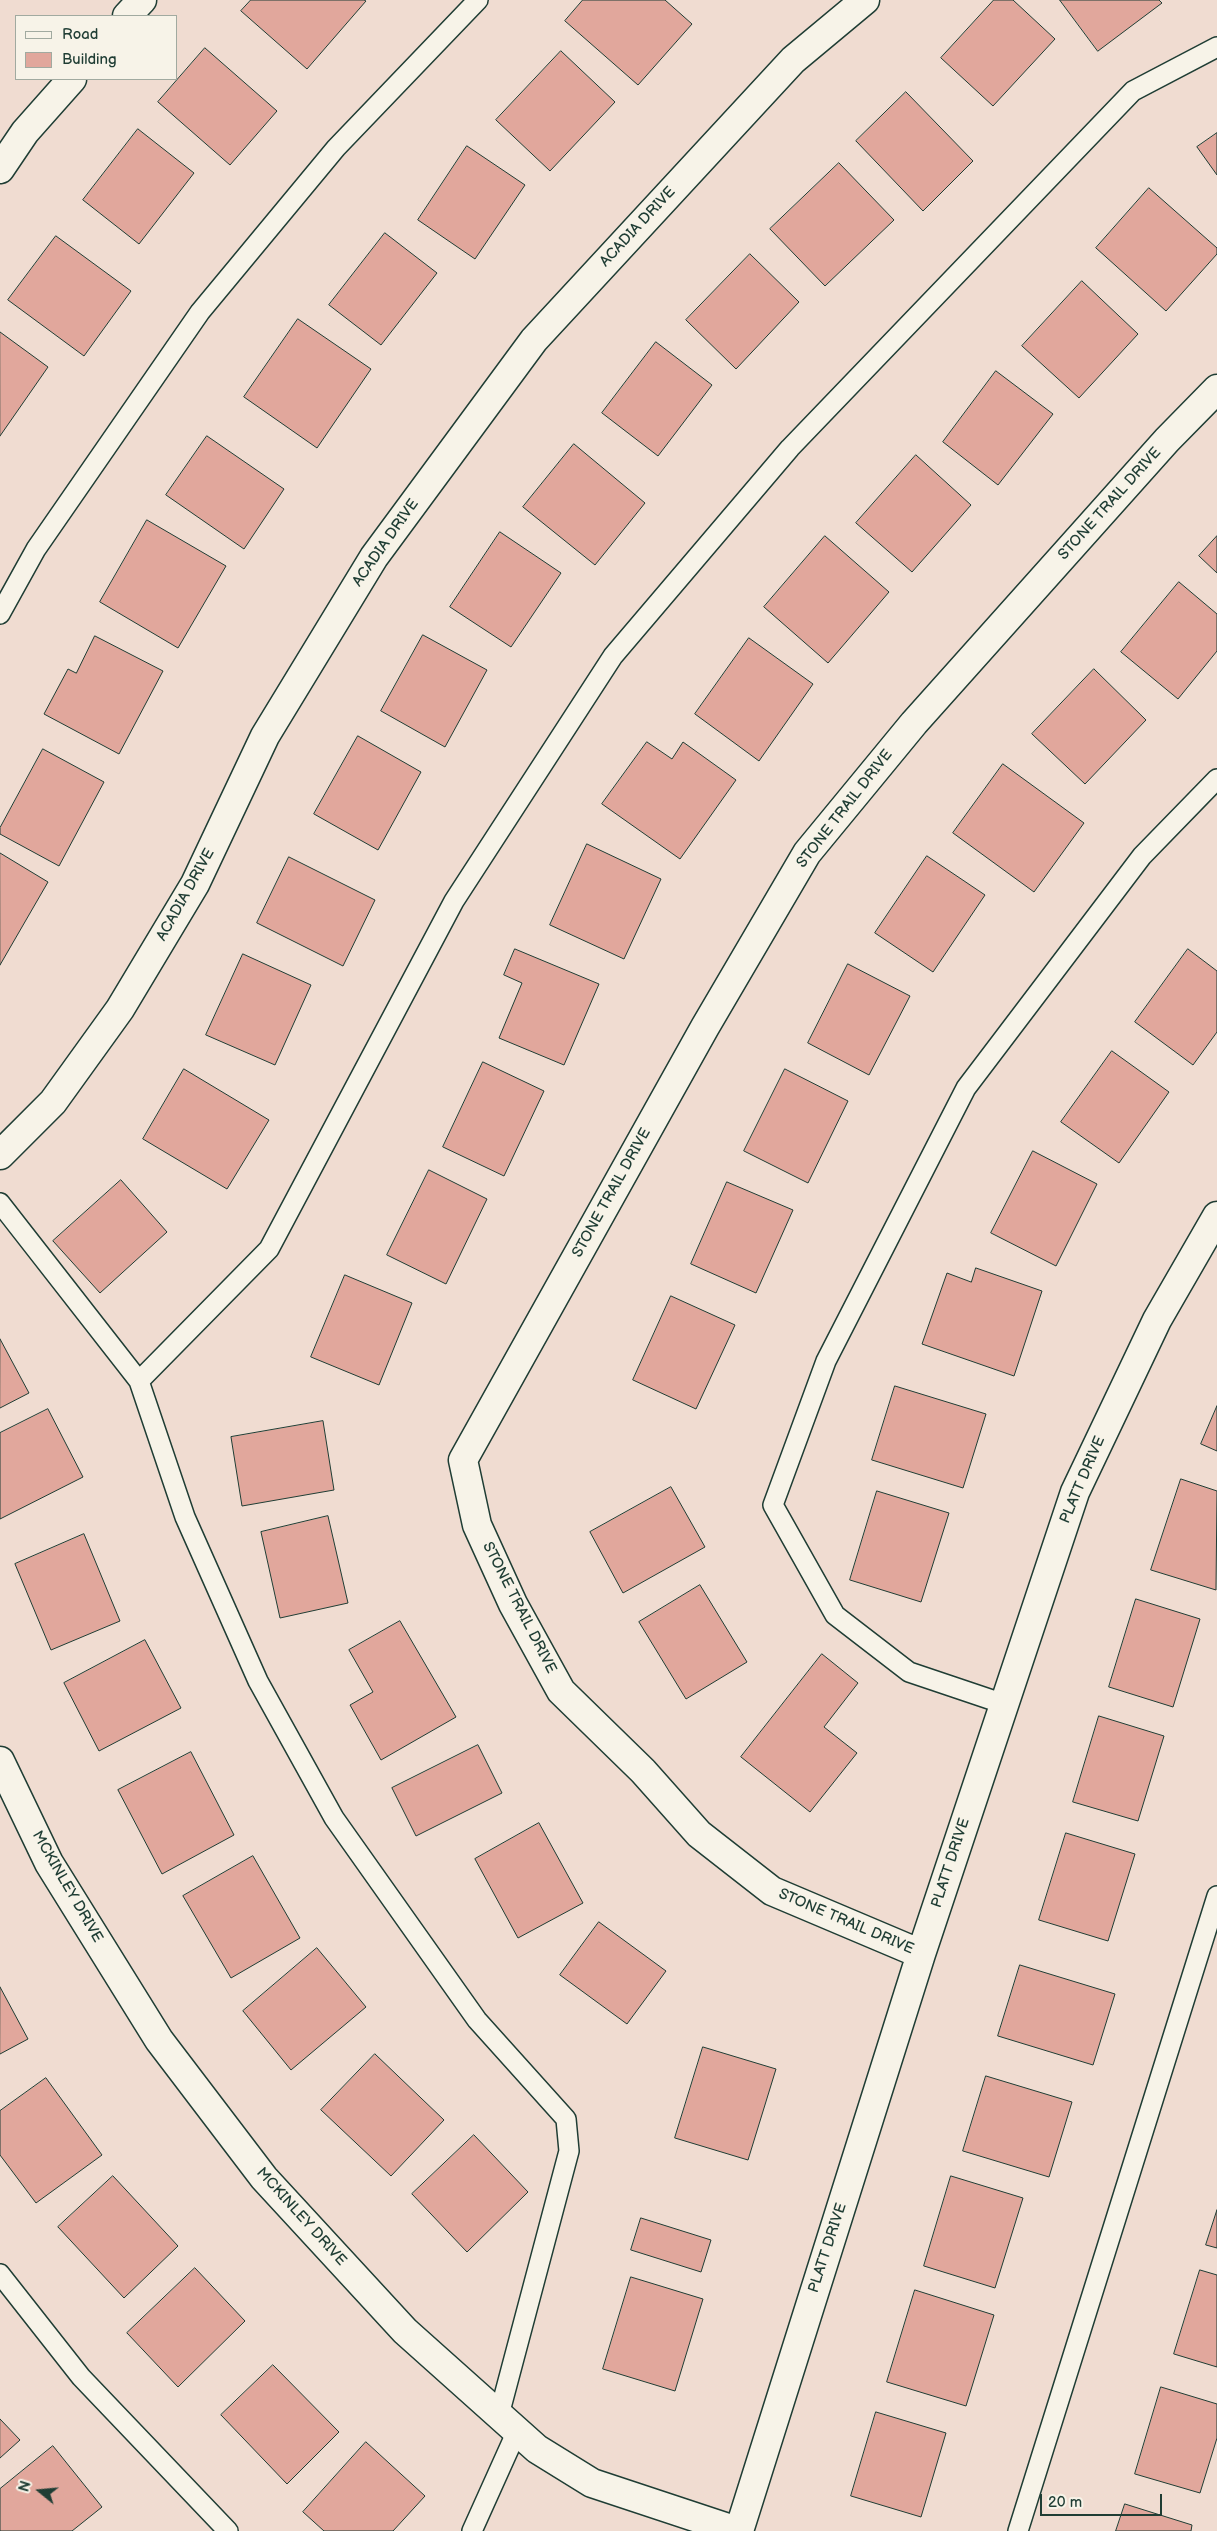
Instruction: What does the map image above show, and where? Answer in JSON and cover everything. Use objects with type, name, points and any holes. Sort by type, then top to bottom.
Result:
[{"type":"street","points":[[128,15],[142,0]]},
{"type":"street","name":"ACADIA DRIVE","points":[[0,1155],[53,1102],[120,1009],[195,884],[265,736],[374,556],[534,340],[793,60],[865,0]]},
{"type":"street","points":[[0,169],[25,132],[71,80]]},
{"type":"street","name":"STONE TRAIL DRIVE","points":[[921,1954],[772,1891],[699,1834],[643,1771],[561,1691],[513,1604],[477,1525],[463,1460],[705,1026],[807,853],[921,715],[1167,440],[1217,390]]},
{"type":"street","name":"PLATT DRIVE","points":[[738,2531],[921,1954],[1075,1492],[1157,1320],[1217,1216]]},
{"type":"street","name":"MCKINLEY DRIVE","points":[[0,1760],[49,1863],[159,2040],[264,2178],[405,2331],[537,2449],[592,2483],[738,2531]]},
{"type":"lane","points":[[0,614],[36,549],[200,312],[336,148],[478,0]]},
{"type":"lane","points":[[139,1381],[269,1249],[454,901],[613,656],[790,448],[1133,91],[1217,47]]},
{"type":"lane","points":[[1004,1704],[909,1672],[835,1616],[773,1505],[826,1361],[966,1088],[1142,856],[1217,779]]},
{"type":"lane","points":[[0,1203],[139,1381],[185,1518],[258,1681],[334,1818],[477,2020],[566,2119],[569,2151],[508,2423],[472,2531]]},
{"type":"lane","points":[[1018,2531],[1217,1896]]},
{"type":"lane","points":[[0,2274],[81,2377],[228,2531]]},
{"type":"building","points":[[251,0],[366,1],[307,69],[241,11]]},
{"type":"building","points":[[583,0],[665,0],[692,24],[638,85],[565,21]]},
{"type":"building","points":[[994,0],[1013,0],[1055,39],[993,106],[941,58]]},
{"type":"building","points":[[1060,0],[1159,0],[1162,3],[1098,51]]},
{"type":"building","points":[[205,48],[277,111],[230,165],[158,102]]},
{"type":"building","points":[[561,51],[615,102],[550,171],[496,120]]},
{"type":"building","points":[[906,92],[973,161],[923,211],[856,141]]},
{"type":"building","points":[[138,129],[194,173],[139,244],[83,200]]},
{"type":"building","points":[[1217,133],[1217,175],[1197,147]]},
{"type":"building","points":[[467,146],[525,185],[475,259],[418,220]]},
{"type":"building","points":[[839,163],[894,220],[825,286],[770,229]]},
{"type":"building","points":[[1149,188],[1217,248],[1217,254],[1166,311],[1096,248]]},
{"type":"building","points":[[385,233],[437,273],[381,345],[329,305]]},
{"type":"building","points":[[56,236],[131,291],[84,356],[8,300]]},
{"type":"building","points":[[750,254],[799,302],[736,369],[686,320]]},
{"type":"building","points":[[1082,281],[1138,334],[1079,398],[1022,346]]},
{"type":"building","points":[[298,319],[371,369],[317,448],[244,397]]},
{"type":"building","points":[[0,332],[48,367],[0,436]]},
{"type":"building","points":[[656,342],[712,385],[658,456],[602,413]]},
{"type":"building","points":[[996,371],[1053,414],[998,485],[943,442]]},
{"type":"building","points":[[207,436],[284,489],[244,549],[166,495]]},
{"type":"building","points":[[574,444],[645,503],[595,565],[523,507]]},
{"type":"building","points":[[916,455],[971,505],[912,572],[856,523]]},
{"type":"building","points":[[147,520],[226,566],[178,648],[100,602]]},
{"type":"building","points":[[500,532],[561,573],[511,647],[450,607]]},
{"type":"building","points":[[825,536],[889,592],[828,663],[764,607]]},
{"type":"building","points":[[1217,536],[1217,573],[1199,556]]},
{"type":"building","points":[[1179,582],[1217,614],[1217,651],[1178,699],[1121,652]]},
{"type":"building","points":[[423,635],[487,670],[445,747],[381,711]]},
{"type":"building","points":[[95,636],[163,671],[119,754],[44,714],[68,669],[76,673]]},
{"type":"building","points":[[749,638],[813,684],[759,761],[695,714]]},
{"type":"building","points":[[1094,669],[1146,720],[1085,784],[1032,734]]},
{"type":"building","points":[[358,736],[421,772],[378,850],[314,814]]},
{"type":"building","points":[[647,742],[672,759],[683,742],[736,780],[680,859],[602,804]]},
{"type":"building","points":[[43,749],[104,782],[59,866],[0,834],[0,828]]},
{"type":"building","points":[[1003,764],[1084,823],[1034,892],[953,833]]},
{"type":"building","points":[[587,844],[661,879],[624,959],[550,925]]},
{"type":"building","points":[[0,853],[48,882],[0,965]]},
{"type":"building","points":[[927,856],[985,895],[933,972],[875,933]]},
{"type":"building","points":[[289,857],[375,900],[343,966],[257,923]]},
{"type":"building","points":[[515,949],[599,984],[564,1065],[499,1038],[522,983],[504,975]]},
{"type":"building","points":[[1188,949],[1217,971],[1217,1032],[1193,1065],[1135,1022]]},
{"type":"building","points":[[243,954],[311,985],[275,1065],[206,1035]]},
{"type":"building","points":[[848,964],[910,996],[869,1075],[808,1043]]},
{"type":"building","points":[[1112,1051],[1169,1092],[1119,1163],[1061,1122]]},
{"type":"building","points":[[483,1062],[544,1091],[504,1176],[443,1147]]},
{"type":"building","points":[[184,1069],[269,1120],[227,1189],[143,1139]]},
{"type":"building","points":[[785,1069],[848,1101],[808,1183],[744,1151]]},
{"type":"building","points":[[1033,1151],[1097,1184],[1056,1266],[991,1233]]},
{"type":"building","points":[[429,1170],[487,1199],[446,1284],[387,1255]]},
{"type":"building","points":[[121,1180],[167,1232],[100,1293],[53,1241]]},
{"type":"building","points":[[727,1182],[793,1210],[756,1293],[691,1264]]},
{"type":"building","points":[[976,1268],[1042,1291],[1014,1376],[922,1344],[947,1273],[971,1282]]},
{"type":"building","points":[[345,1275],[412,1303],[379,1385],[311,1357]]},
{"type":"building","points":[[671,1296],[735,1325],[696,1409],[633,1380]]},
{"type":"building","points":[[0,1339],[29,1393],[0,1408]]},
{"type":"building","points":[[895,1386],[986,1414],[963,1488],[872,1460]]},
{"type":"building","points":[[1217,1406],[1217,1451],[1201,1444]]},
{"type":"building","points":[[48,1409],[83,1477],[0,1519],[0,1433]]},
{"type":"building","points":[[323,1421],[334,1490],[242,1506],[231,1437]]},
{"type":"building","points":[[1181,1479],[1217,1491],[1216,1590],[1151,1570]]},
{"type":"building","points":[[671,1487],[705,1547],[623,1593],[590,1532]]},
{"type":"building","points":[[877,1491],[949,1513],[921,1602],[850,1580]]},
{"type":"building","points":[[328,1516],[348,1603],[280,1618],[261,1532]]},
{"type":"building","points":[[84,1534],[120,1621],[51,1650],[15,1564]]},
{"type":"building","points":[[700,1585],[747,1662],[686,1699],[639,1622]]},
{"type":"building","points":[[1136,1599],[1200,1619],[1173,1707],[1109,1687]]},
{"type":"building","points":[[400,1621],[456,1717],[381,1760],[350,1705],[373,1692],[349,1650]]},
{"type":"building","points":[[145,1640],[181,1708],[99,1751],[64,1683]]},
{"type":"building","points":[[822,1654],[858,1683],[824,1727],[857,1753],[810,1812],[741,1757]]},
{"type":"building","points":[[1099,1716],[1164,1736],[1138,1821],[1073,1802]]},
{"type":"building","points":[[478,1745],[502,1793],[416,1836],[392,1788]]},
{"type":"building","points":[[191,1752],[234,1835],[162,1874],[118,1790]]},
{"type":"building","points":[[539,1823],[583,1903],[518,1938],[475,1859]]},
{"type":"building","points":[[1066,1833],[1135,1854],[1108,1941],[1039,1920]]},
{"type":"building","points":[[253,1856],[300,1938],[231,1978],[183,1896]]},
{"type":"building","points":[[599,1922],[666,1971],[627,2024],[560,1975]]},
{"type":"building","points":[[317,1948],[366,2007],[291,2070],[243,2011]]},
{"type":"building","points":[[1020,1965],[1115,1994],[1093,2065],[998,2036]]},
{"type":"building","points":[[0,1987],[28,2039],[0,2054]]},
{"type":"building","points":[[703,2047],[776,2069],[748,2160],[675,2138]]},
{"type":"building","points":[[375,2054],[444,2120],[391,2176],[321,2110]]},
{"type":"building","points":[[986,2076],[1072,2102],[1049,2177],[963,2151]]},
{"type":"building","points":[[46,2078],[102,2155],[36,2203],[0,2155],[0,2111]]},
{"type":"building","points":[[474,2135],[528,2192],[467,2252],[412,2194]]},
{"type":"building","points":[[113,2176],[178,2246],[124,2298],[58,2227]]},
{"type":"building","points":[[951,2176],[1023,2198],[995,2288],[924,2266]]},
{"type":"building","points":[[1217,2210],[1217,2248],[1206,2245]]},
{"type":"building","points":[[641,2218],[711,2240],[701,2272],[631,2250]]},
{"type":"building","points":[[195,2268],[245,2321],[178,2387],[127,2333]]},
{"type":"building","points":[[1200,2270],[1217,2275],[1217,2367],[1174,2354]]},
{"type":"building","points":[[631,2277],[703,2299],[675,2391],[603,2369]]},
{"type":"building","points":[[915,2290],[994,2315],[966,2406],[887,2382]]},
{"type":"building","points":[[273,2365],[339,2432],[287,2484],[221,2415]]},
{"type":"building","points":[[1161,2387],[1217,2404],[1217,2438],[1200,2493],[1135,2474]]},
{"type":"building","points":[[876,2412],[946,2433],[921,2517],[851,2496]]},
{"type":"building","points":[[0,2419],[20,2440],[0,2458]]},
{"type":"building","points":[[366,2442],[425,2496],[393,2531],[324,2531],[303,2512]]},
{"type":"building","points":[[53,2446],[102,2507],[72,2531],[0,2531],[0,2489]]},
{"type":"building","points":[[1125,2504],[1192,2525],[1191,2531],[1116,2531]]}]
